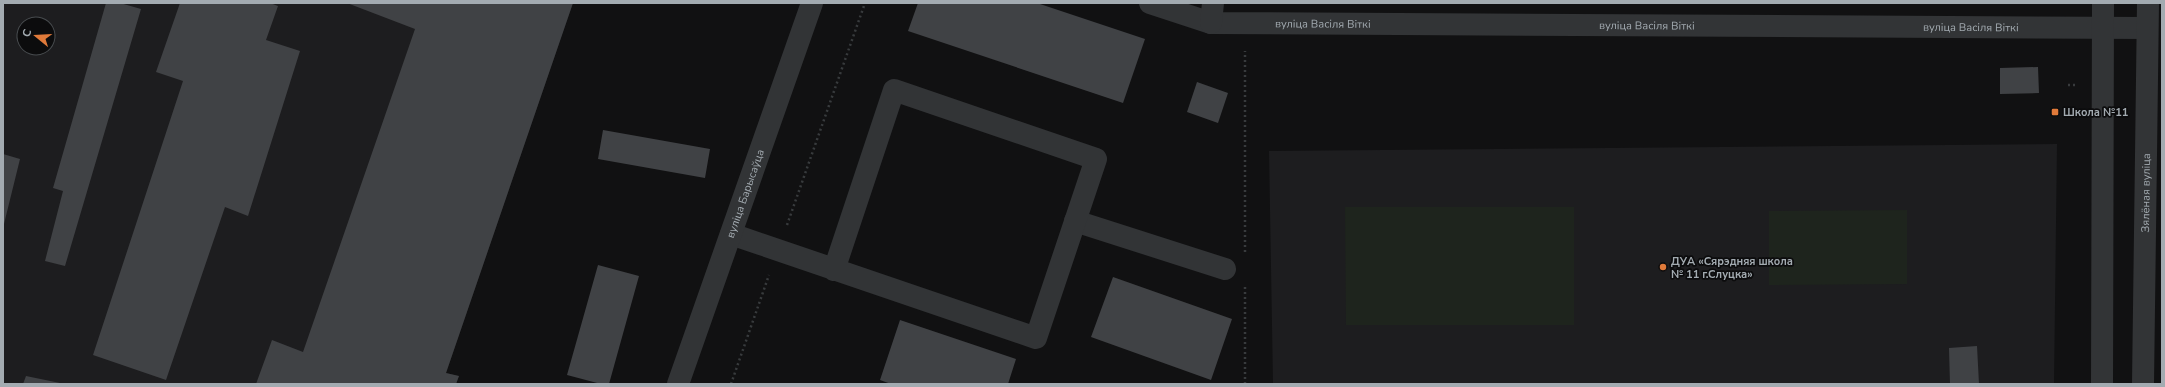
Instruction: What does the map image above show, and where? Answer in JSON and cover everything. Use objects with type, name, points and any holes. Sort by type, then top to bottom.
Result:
[{"type":"street","name":"вуліца Барысаўца","points":[[678,384],[812,3]]},
{"type":"street","name":"вуліца Васіля Віткі","points":[[1150,3],[1212,13],[2147,28]]},
{"type":"street","points":[[2102,384],[2103,3]]},
{"type":"street","name":"Зялёная вуліца","points":[[2143,384],[2154,187],[2147,28],[2148,3]]},
{"type":"street","points":[[731,234],[834,270],[1036,338],[1096,159],[894,90],[834,270]]},
{"type":"street","points":[[1075,221],[1225,269]]},
{"type":"path","points":[[731,384],[865,3]]},
{"type":"path","points":[[1245,47],[1245,259]]},
{"type":"path","points":[[1245,282],[1245,384]]},
{"type":"shaded area","points":[[3,3],[573,3],[446,373],[459,376],[456,384],[3,384]]},
{"type":"shaded area","name":"ДУА «Сярэдняя школа № 11 г.Слуцка»","points":[[2057,144],[2054,384],[1273,384],[1269,151]]},
{"type":"shaded area","points":[[1345,207],[1574,207],[1574,325],[1346,325]]},
{"type":"shaded area","points":[[1907,210],[1907,284],[1769,285],[1769,211]]},
{"type":"building","points":[[106,3],[120,3],[141,9],[65,266],[45,261],[63,191],[53,188]]},
{"type":"building","points":[[180,3],[270,3],[278,6],[266,40],[300,51],[248,216],[225,207],[166,380],[93,355],[183,81],[156,72]]},
{"type":"building","points":[[347,3],[573,3],[446,373],[459,376],[456,384],[256,384],[272,340],[303,352],[415,29]]},
{"type":"building","points":[[918,3],[1037,3],[1145,39],[1123,103],[908,31]]},
{"type":"building","points":[[2038,67],[2039,93],[2000,94],[2000,68]]},
{"type":"building","points":[[1197,82],[1228,93],[1218,123],[1187,112]]},
{"type":"building","points":[[603,130],[710,149],[705,178],[598,159]]},
{"type":"building","points":[[3,154],[20,159],[4,224],[3,224]]},
{"type":"building","points":[[598,265],[639,276],[609,384],[601,384],[567,375]]},
{"type":"building","points":[[1113,277],[1232,319],[1211,380],[1091,337]]},
{"type":"building","points":[[900,320],[1016,359],[1008,384],[891,384],[880,380]]},
{"type":"building","points":[[1977,346],[1979,384],[1950,384],[1949,348]]},
{"type":"building","points":[[26,376],[60,383],[60,384],[23,384]]},
{"type":"place","name":"Школа №11","points":[[2055,112]]},
{"type":"place","name":"ДУА «Сярэдняя школа № 11 г.Слуцка»","points":[[1663,267]]}]
